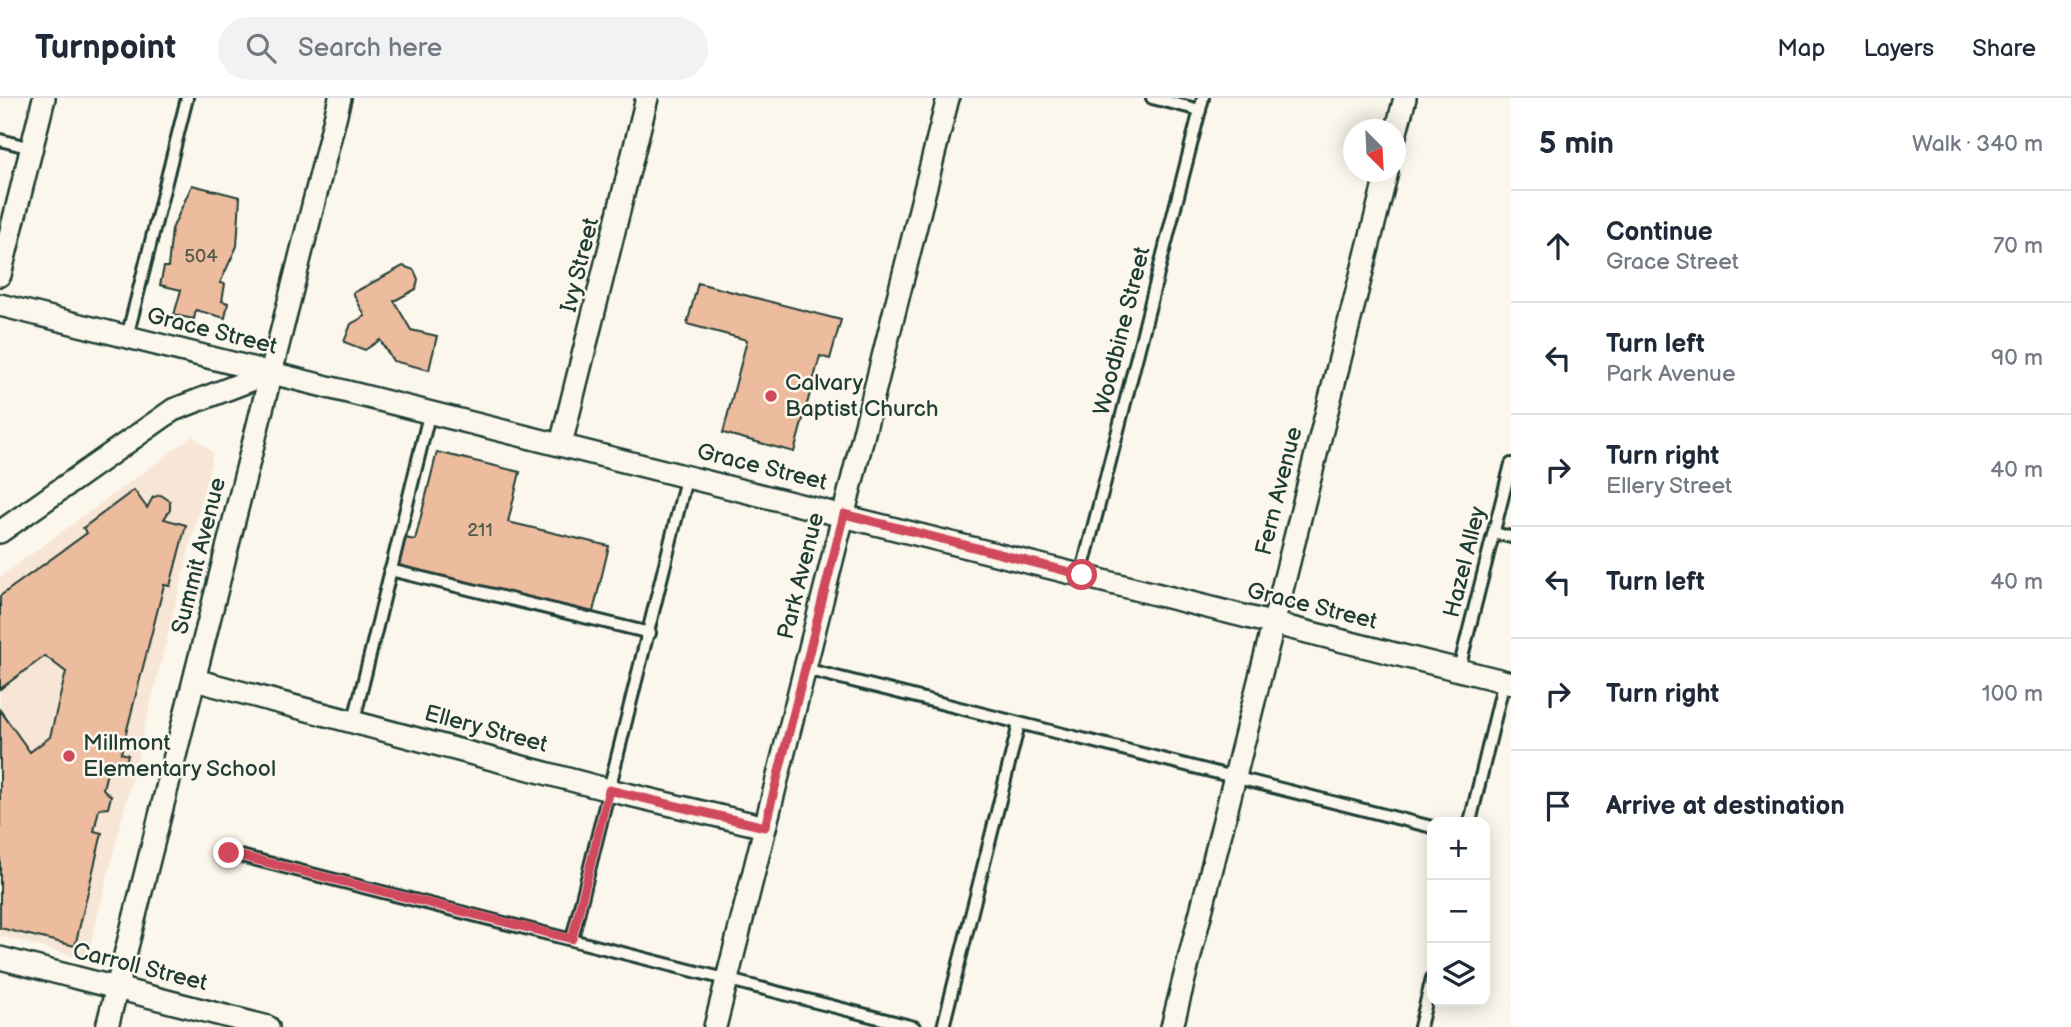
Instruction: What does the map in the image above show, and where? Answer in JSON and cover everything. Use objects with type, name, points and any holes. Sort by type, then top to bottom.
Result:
[{"type":"street","points":[[0,275],[44,98]]},
{"type":"street","name":"Summit Avenue","points":[[107,1027],[340,98]]},
{"type":"street","name":"Ivy Street","points":[[561,444],[648,98]]},
{"type":"street","name":"Park Avenue","points":[[715,1027],[948,98]]},
{"type":"street","points":[[1399,119],[1405,98]]},
{"type":"street","name":"Fern Avenue","points":[[1172,1027],[1384,182]]},
{"type":"street","name":"Grace Street","points":[[0,305],[1508,682]]},
{"type":"street","points":[[0,532],[173,410],[272,372]]},
{"type":"street","name":"Ellery Street","points":[[195,680],[354,720],[609,790],[765,827]]},
{"type":"street","name":"Carroll Street","points":[[0,958],[268,1027]]},
{"type":"lane","points":[[127,337],[187,98]]},
{"type":"lane","points":[[1152,98],[1200,110]]},
{"type":"lane","name":"Woodbine Street","points":[[1082,575],[1203,98]]},
{"type":"lane","points":[[0,140],[31,148]]},
{"type":"lane","points":[[354,720],[430,411]]},
{"type":"lane","name":"Hazel Alley","points":[[1459,670],[1511,464]]},
{"type":"lane","points":[[572,939],[687,475]]},
{"type":"lane","points":[[1494,533],[1511,537]]},
{"type":"lane","points":[[390,570],[650,633]]},
{"type":"lane","points":[[805,669],[1427,826]]},
{"type":"lane","points":[[1471,817],[1508,682]]},
{"type":"lane","points":[[943,1027],[1019,724]]},
{"type":"lane","points":[[229,853],[914,1027]]},
{"type":"lane","points":[[1420,1027],[1427,998]]},
{"type":"shaded area","name":"Millmont Elementary School","points":[[193,436],[213,453],[87,959],[0,936],[0,577]]},
{"type":"building","points":[[192,185],[240,197],[237,246],[220,283],[225,284],[222,301],[228,303],[225,318],[196,310],[194,319],[174,315],[181,290],[160,285],[164,267],[168,267],[172,229]]},
{"type":"building","points":[[403,266],[414,270],[418,279],[416,289],[394,301],[411,330],[437,336],[429,370],[393,361],[380,340],[365,350],[344,342],[351,324],[365,316],[353,293]]},
{"type":"building","name":"Calvary Baptist Church","points":[[698,283],[841,320],[830,359],[820,356],[794,452],[723,433],[747,340],[687,324]]},
{"type":"building","points":[[437,452],[520,472],[508,522],[609,546],[593,612],[398,567],[405,538],[415,540]]},
{"type":"building","name":"Millmont Elementary School","points":[[134,490],[147,508],[153,497],[161,495],[170,501],[170,510],[164,519],[186,525],[170,586],[164,585],[121,753],[128,755],[124,771],[108,768],[103,789],[111,796],[108,808],[99,809],[94,831],[102,833],[75,946],[0,928],[0,710],[30,752],[50,737],[66,672],[45,656],[0,689],[0,596],[87,533],[83,528]]},
{"type":"place","name":"Calvary Baptist Church","points":[[771,396]]},
{"type":"place","name":"Millmont Elementary School","points":[[69,756]]},
{"type":"route","points":[[229,853],[572,939],[609,790],[765,827],[844,514],[1082,575]]}]
